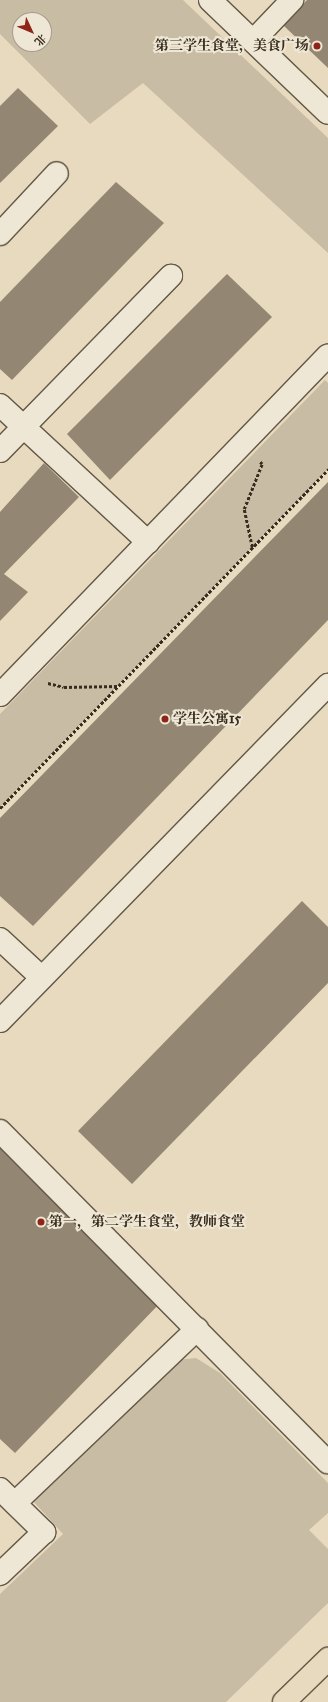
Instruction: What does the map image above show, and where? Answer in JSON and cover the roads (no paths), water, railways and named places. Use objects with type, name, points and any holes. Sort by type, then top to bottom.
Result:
[{"type":"main road","points":[[284,1702],[328,1659]]},
{"type":"lane","points":[[210,0],[328,113]]},
{"type":"lane","points":[[253,41],[292,0]]},
{"type":"lane","points":[[0,234],[57,173]]},
{"type":"lane","points":[[0,451],[22,426],[171,276]]},
{"type":"lane","points":[[0,695],[328,355]]},
{"type":"lane","points":[[0,406],[148,542]]},
{"type":"lane","points":[[0,1021],[328,685]]},
{"type":"lane","points":[[0,939],[42,978]]},
{"type":"lane","points":[[0,1131],[328,1462]]},
{"type":"lane","points":[[0,1574],[44,1532],[8,1496],[197,1329]]},
{"type":"place","name":"第三学生食堂，美食广场","points":[[317,46]]},
{"type":"place","name":"学生公寓15","points":[[165,719]]},
{"type":"place","name":"第一，第二学生食堂，教师食堂","points":[[41,1222]]}]
